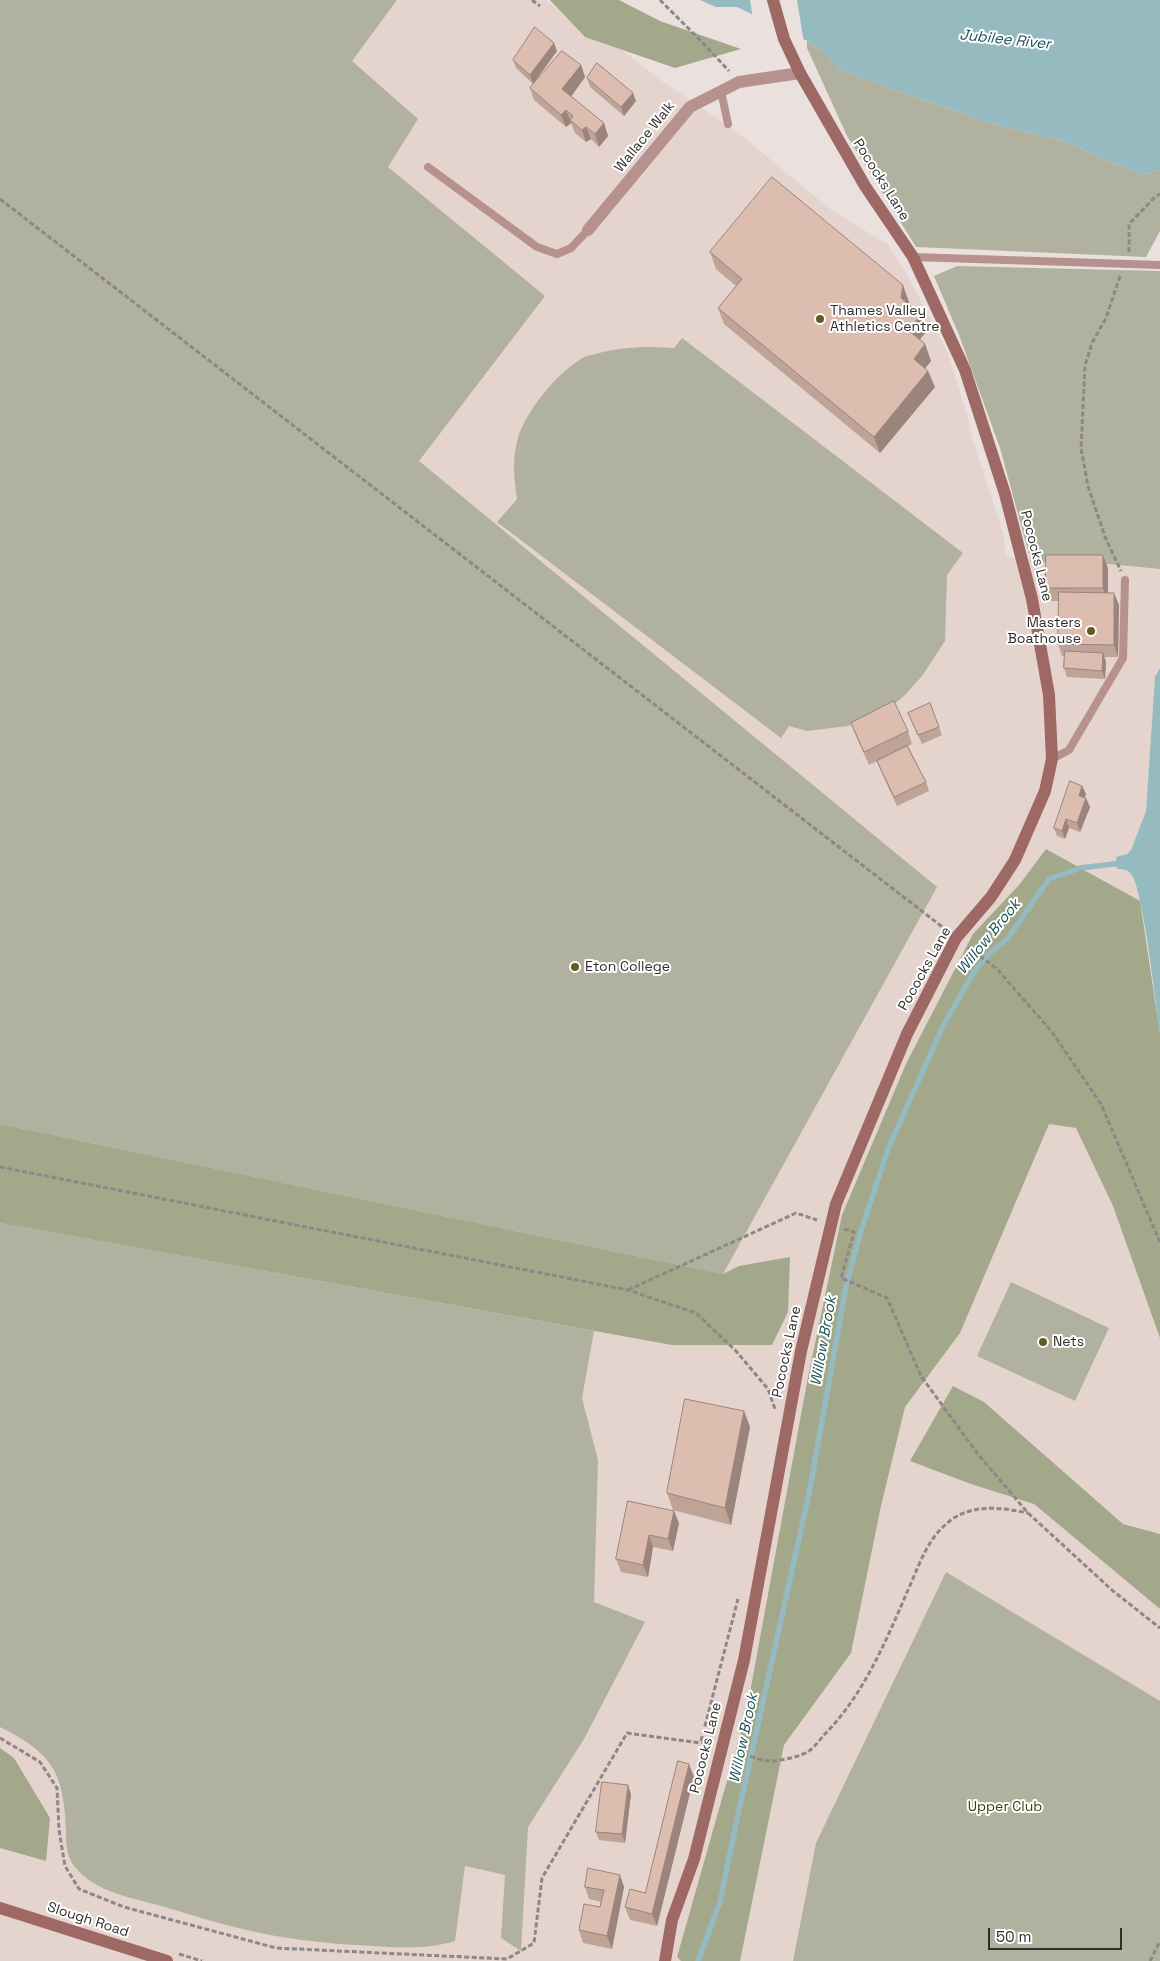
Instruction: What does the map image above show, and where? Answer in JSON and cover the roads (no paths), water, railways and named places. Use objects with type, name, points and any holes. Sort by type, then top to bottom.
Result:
[{"type":"main road","name":"Pococks Lane","points":[[665,1961],[672,1920],[694,1859],[744,1660],[801,1351],[836,1204],[907,1034],[956,938],[991,897],[1015,860],[1044,791],[1052,759],[1049,695],[1032,599],[1005,494],[965,370],[913,256],[864,186],[800,73],[784,38],[773,0]]},
{"type":"main road","name":"Slough Road","points":[[0,1908],[167,1961]]},
{"type":"street","name":"Wallace Walk","points":[[588,230],[690,107],[739,82],[800,73]]},
{"type":"lane","points":[[721,91],[728,124]]},
{"type":"lane","points":[[428,167],[537,247],[557,254],[571,248],[588,230]]},
{"type":"lane","points":[[913,256],[1160,265]]},
{"type":"lane","points":[[1052,759],[1069,750],[1123,658],[1125,580]]},
{"type":"water","name":"Jubilee River","points":[[700,0],[1160,0],[1160,170],[1142,175],[1060,140],[986,122],[840,70],[824,52],[807,41],[737,7],[716,7]]},
{"type":"water","points":[[1160,668],[1160,1034],[1144,924],[1136,884],[1128,871],[1117,869],[1116,857],[1127,854],[1131,850],[1146,811],[1155,677]]},
{"type":"waterway","name":"Willow Brook","points":[[698,1961],[720,1902],[809,1494],[846,1286],[861,1231],[888,1149],[943,1026],[975,970],[991,952],[1008,938],[1049,879],[1080,868],[1122,863]]},
{"type":"place","name":"Thames Valley Athletics Centre","points":[[820,319]]},
{"type":"place","name":"Masters Boathouse","points":[[1091,631]]},
{"type":"place","name":"Eton College","points":[[575,967]]},
{"type":"place","name":"Nets","points":[[1043,1342]]},
{"type":"park label","name":"Upper Club","points":[[1005,1807]]}]
